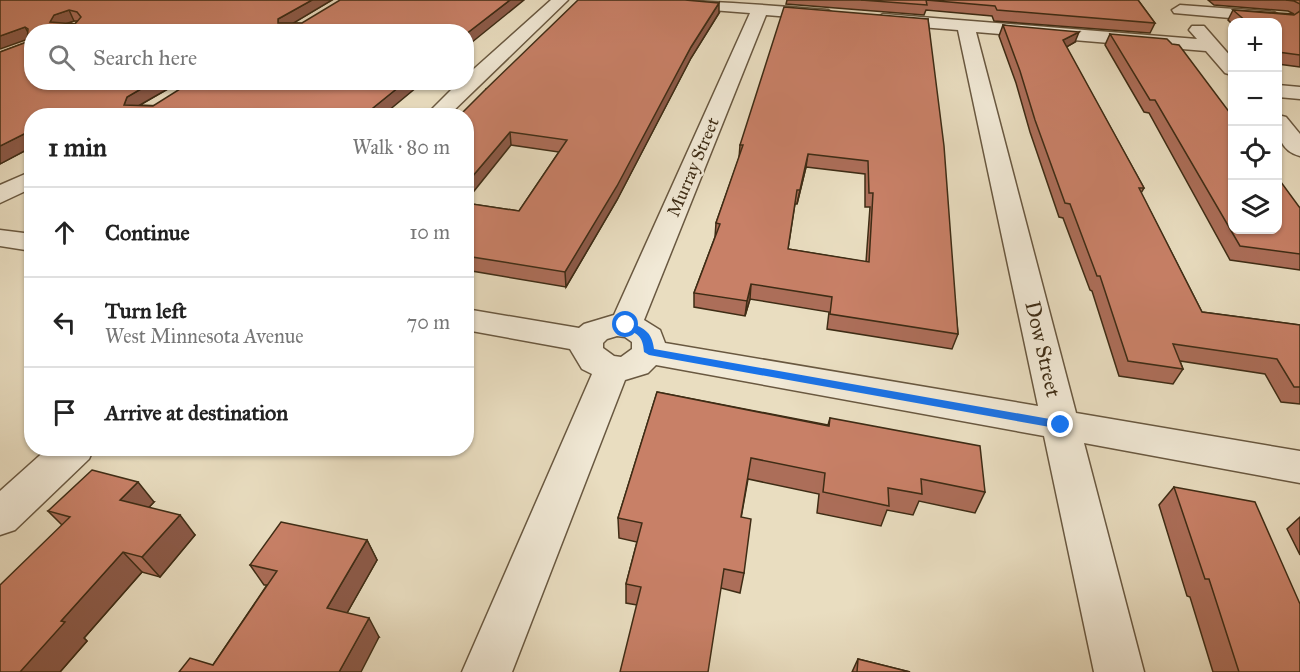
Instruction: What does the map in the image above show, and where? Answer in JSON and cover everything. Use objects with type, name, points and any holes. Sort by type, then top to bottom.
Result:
[{"type":"street","points":[[474,80],[560,0]]},
{"type":"street","points":[[648,0],[840,16]]},
{"type":"street","points":[[1175,5],[1288,18]]},
{"type":"street","points":[[1175,5],[1228,63]]},
{"type":"street","name":"Murray Street","points":[[486,672],[618,347],[760,9]]},
{"type":"street","points":[[863,18],[1214,46]]},
{"type":"street","name":"Dow Street","points":[[966,26],[1119,672]]},
{"type":"street","points":[[444,108],[463,90]]},
{"type":"street","points":[[1282,91],[1300,93]]},
{"type":"street","points":[[1281,126],[1300,149]]},
{"type":"street","points":[[0,195],[24,182]]},
{"type":"street","points":[[0,238],[24,242]]},
{"type":"street","points":[[474,320],[1300,467]]},
{"type":"street","points":[[0,517],[66,456]]},
{"type":"building","points":[[0,0],[312,0],[278,19],[278,23],[302,23],[340,0],[510,0],[474,28],[474,24],[75,24],[24,24],[24,27],[0,36]],"holes":[[[69,10],[77,12],[81,17],[75,24],[50,22],[54,15]]]},
{"type":"building","points":[[578,0],[685,0],[719,3],[691,47],[617,186],[565,272],[474,257],[474,204],[519,211],[567,140],[510,132],[474,175],[474,108],[467,108]]},
{"type":"building","points":[[861,0],[926,0],[927,5]]},
{"type":"building","points":[[926,0],[1138,0],[1155,23],[997,10],[995,6]]},
{"type":"building","points":[[784,7],[928,19],[944,146],[958,334],[830,314],[832,297],[751,284],[747,301],[694,293],[720,224],[716,223],[743,145],[740,145]],"holes":[[[808,154],[868,161],[869,193],[873,193],[869,262],[788,249],[797,190],[800,190]]]},
{"type":"building","points":[[1233,10],[1294,15],[1300,11],[1300,55],[1282,53],[1282,18],[1242,18]]},
{"type":"building","points":[[1003,25],[1079,32],[1063,40],[1144,188],[1139,188],[1202,312],[1300,325],[1300,387],[1294,387],[1277,359],[1173,344],[1183,369],[1128,361],[1100,276],[1097,276],[1070,204],[1065,203]]},
{"type":"building","points":[[1110,34],[1167,39],[1172,44],[1179,45],[1228,110],[1228,225],[1155,100],[1150,100]]},
{"type":"building","points":[[24,43],[24,90],[139,90],[127,97],[124,105],[153,106],[178,90],[395,90],[373,108],[24,108],[24,134],[0,146],[0,52]]},
{"type":"building","points":[[1282,183],[1300,208],[1300,254],[1240,246],[1233,234],[1282,234]]},
{"type":"building","points":[[657,392],[829,426],[830,418],[980,446],[985,492],[921,479],[922,494],[888,488],[889,506],[823,492],[825,473],[751,458],[741,517],[751,519],[744,573],[724,569],[708,672],[620,672],[641,587],[626,584],[642,523],[618,518]]},
{"type":"building","points":[[92,470],[138,482],[120,500],[180,515],[142,557],[123,552],[61,621],[65,622],[20,672],[0,672],[0,585],[70,517],[48,511]]},
{"type":"building","points":[[1174,487],[1255,502],[1300,604],[1300,672],[1239,672],[1209,579],[1205,579]]},
{"type":"building","points":[[281,522],[367,540],[327,608],[369,618],[339,672],[179,672],[190,658],[213,665],[277,571],[250,565]]},
{"type":"building","points":[[858,659],[910,672],[857,672]]},
{"type":"route","points":[[626,325],[643,332],[648,338],[649,352],[1061,425]]}]
